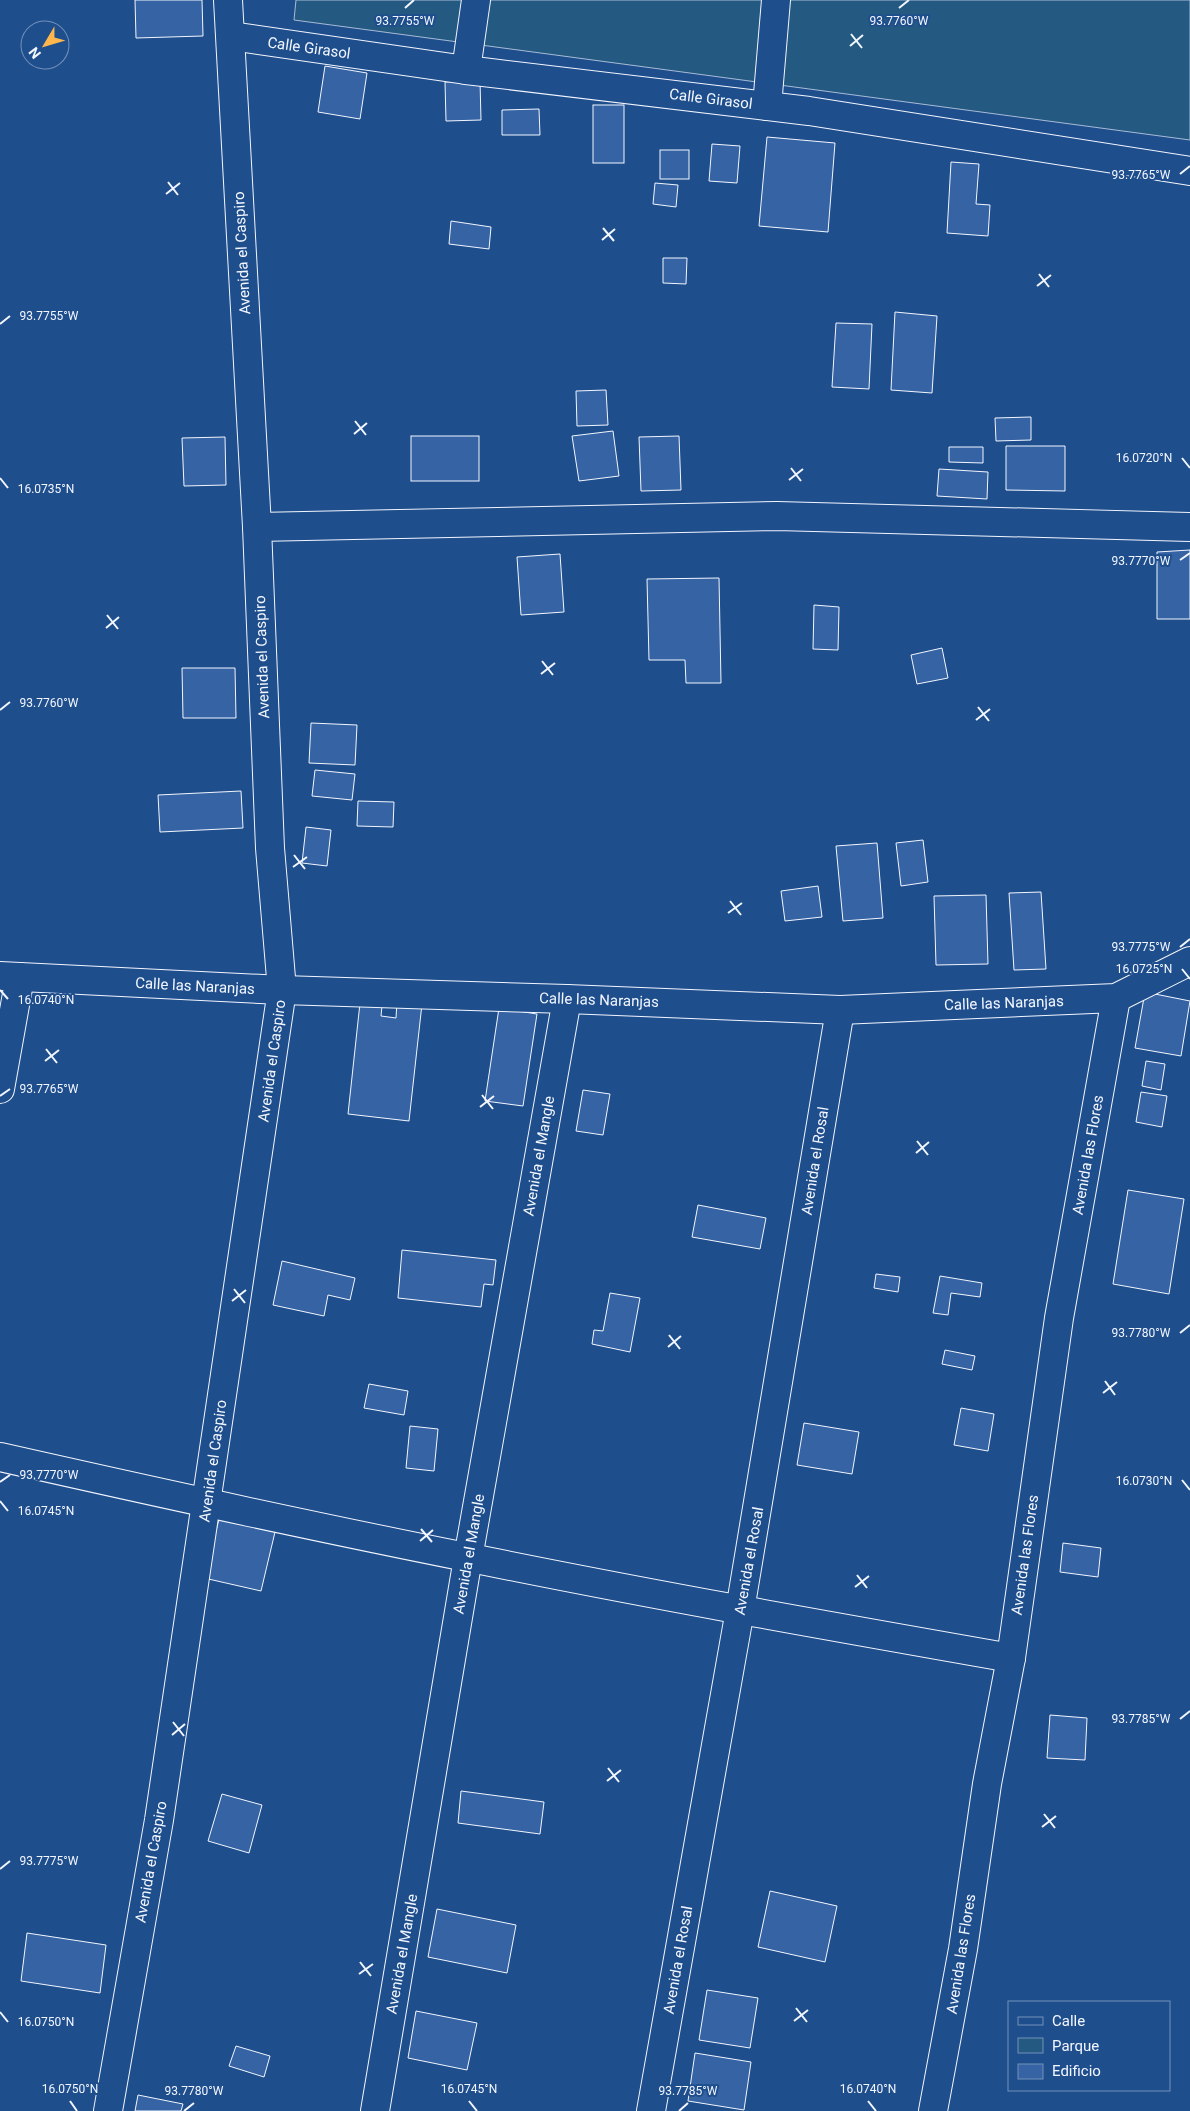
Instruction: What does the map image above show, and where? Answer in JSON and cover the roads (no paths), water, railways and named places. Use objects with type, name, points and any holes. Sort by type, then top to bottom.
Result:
[{"type":"street","name":"Avenida el Caspiro","points":[[108,2111],[159,1820],[282,990],[270,848],[257,526],[228,0]]},
{"type":"street","points":[[466,70],[476,0]]},
{"type":"street","points":[[767,106],[776,0]]},
{"type":"street","name":"Calle Girasol","points":[[231,36],[466,70],[767,106],[1190,170]]},
{"type":"street","points":[[257,526],[777,516],[1190,527]]},
{"type":"street","name":"Calle las Naranjas","points":[[10,976],[282,990],[567,998],[840,1010],[1116,998],[1190,961]]},
{"type":"street","points":[[0,1089],[10,976]]},
{"type":"street","name":"Avenida el Mangle","points":[[375,2111],[468,1558],[567,998]]},
{"type":"street","name":"Avenida las Flores","points":[[934,2111],[963,1949],[987,1784],[1011,1658],[1059,1318],[1116,998]]},
{"type":"street","name":"Avenida el Rosal","points":[[651,2111],[740,1610],[840,1010]]},
{"type":"street","points":[[0,1457],[206,1503],[468,1558],[740,1610],[1011,1658]]}]
